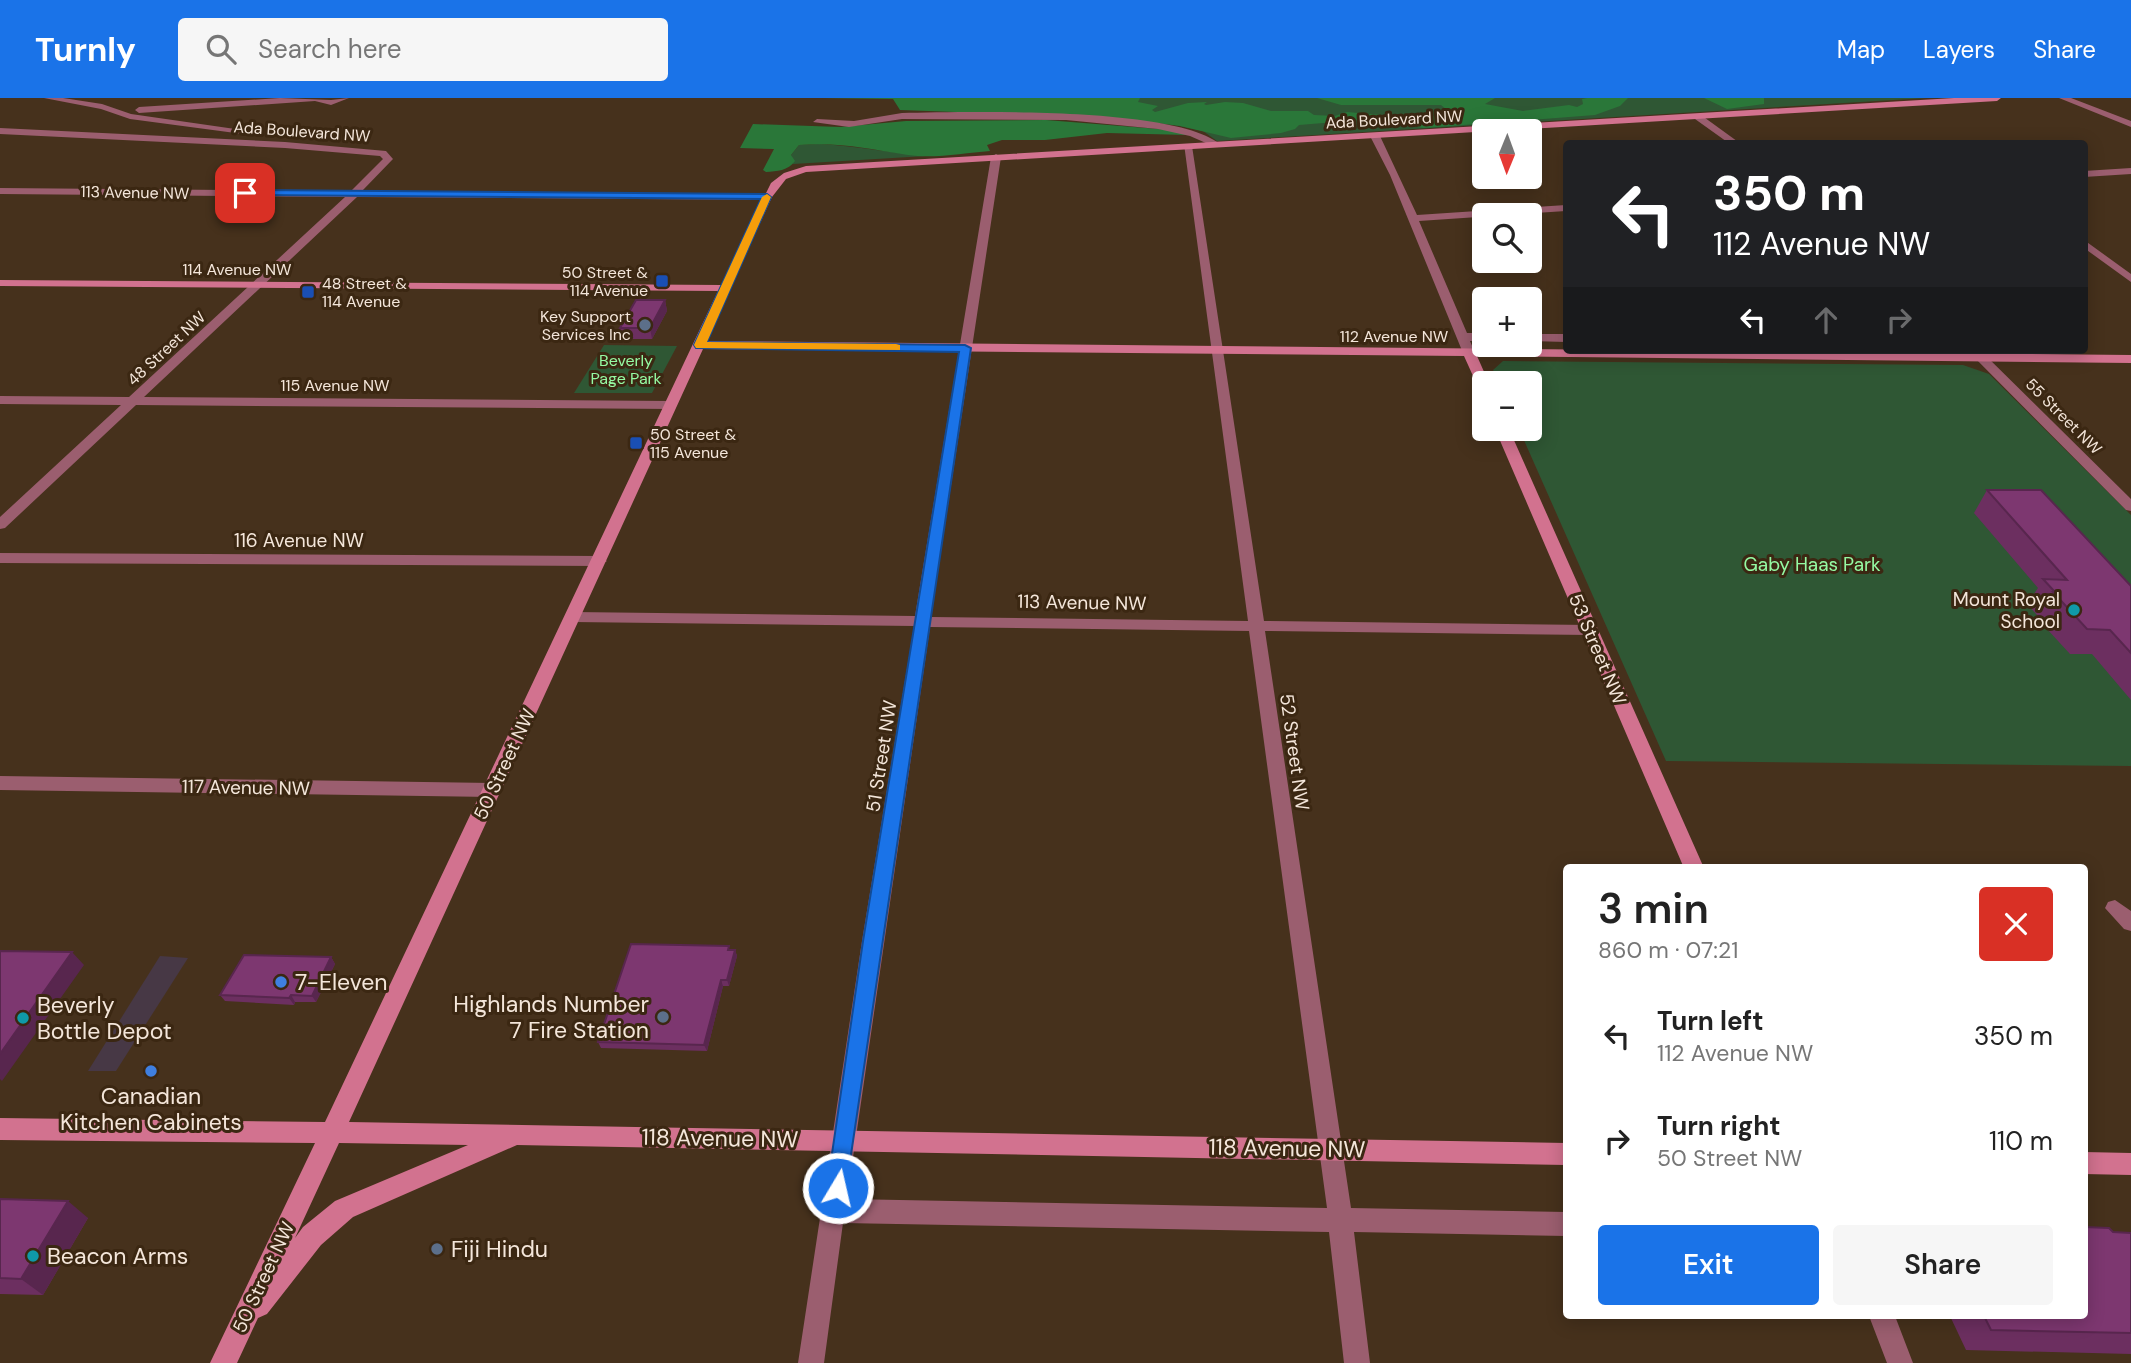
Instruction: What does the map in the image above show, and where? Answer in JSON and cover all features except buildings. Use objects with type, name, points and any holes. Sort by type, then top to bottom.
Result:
[{"type":"street","points":[[48,98],[118,111],[318,98],[338,103],[345,98]]},
{"type":"street","name":"Ada Boulevard NW","points":[[793,172],[996,157],[1997,98]]},
{"type":"street","points":[[2063,98],[2131,124]]},
{"type":"street","points":[[118,111],[131,117],[277,135],[285,145]]},
{"type":"street","points":[[817,122],[852,124],[899,116],[1053,117],[1178,128],[1201,135],[1215,144]]},
{"type":"street","points":[[1698,117],[1731,140]]},
{"type":"street","name":"Ada Boulevard NW","points":[[0,131],[285,145],[383,153],[388,159],[354,194]]},
{"type":"street","points":[[1375,136],[1395,175],[1477,371]]},
{"type":"street","name":"52 Street NW","points":[[1187,146],[1332,1149],[1357,1363]]},
{"type":"street","name":"51 Street NW","points":[[811,1363],[872,941],[996,157]]},
{"type":"street","points":[[2088,174],[2131,171]]},
{"type":"street","name":"50 Street NW","points":[[223,1363],[727,288],[767,197],[773,185],[793,172]]},
{"type":"street","name":"113 Avenue NW","points":[[0,191],[354,194]]},
{"type":"street","points":[[354,194],[767,197]]},
{"type":"street","name":"48 Street NW","points":[[0,525],[354,194]]},
{"type":"street","points":[[1413,218],[1563,208]]},
{"type":"street","points":[[2088,246],[2131,279]]},
{"type":"street","name":"114 Avenue NW","points":[[0,283],[727,288]]},
{"type":"street","name":"112 Avenue NW","points":[[1463,337],[1472,337]]},
{"type":"street","points":[[1542,338],[1563,338]]},
{"type":"street","name":"112 Avenue NW","points":[[700,345],[1563,353]]},
{"type":"street","name":"112 Avenue NW","points":[[1977,354],[2131,359]]},
{"type":"street","name":"55 Street NW","points":[[1977,354],[2131,507]]},
{"type":"street","name":"115 Avenue NW","points":[[0,400],[671,405]]},
{"type":"street","name":"53 Street NW","points":[[1507,441],[1692,864]]},
{"type":"street","name":"116 Avenue NW","points":[[0,558],[599,561]]},
{"type":"street","name":"113 Avenue NW","points":[[573,617],[1590,630]]},
{"type":"street","name":"117 Avenue NW","points":[[0,783],[492,790]]},
{"type":"street","points":[[2115,908],[2131,923]]},
{"type":"street","name":"118 Avenue NW","points":[[0,1129],[516,1135],[1563,1154]]},
{"type":"street","points":[[239,1330],[312,1236],[344,1209],[516,1135]]},
{"type":"street","points":[[2088,1163],[2131,1164]]},
{"type":"street","points":[[834,1211],[1563,1224]]},
{"type":"street","points":[[1883,1319],[1900,1363]]},
{"type":"shaded area","points":[[160,956],[188,958],[116,1071],[88,1071]]},
{"type":"green space","points":[[821,98],[1140,98],[1138,102],[1158,106],[1152,110],[1155,112],[1188,103],[1207,102],[1204,104],[1206,105],[1225,102],[1243,103],[1271,111],[1308,111],[1314,115],[1335,116],[1347,112],[1403,117],[1444,116],[1447,110],[1441,105],[1341,105],[1317,98],[1495,98],[1485,104],[1523,111],[1569,105],[1577,107],[1583,104],[1582,99],[1587,98],[1628,98],[1620,106],[1595,115],[1542,119],[1472,119],[1472,124],[1424,128],[1360,120],[1299,125],[1281,133],[1231,138],[1180,126],[1117,118],[900,110],[893,99]]},
{"type":"green space","points":[[1021,98],[1927,98],[1542,121],[1542,119],[1472,119],[1472,126],[1217,141],[1203,131]]},
{"type":"green space","points":[[1704,98],[1764,98],[1764,104],[1727,109]]},
{"type":"green space","points":[[1046,120],[1171,130],[1188,135],[1107,133],[1045,140],[1002,140],[987,145],[990,151],[928,156],[841,145],[799,145],[791,155],[795,161],[789,167],[766,172],[763,170],[774,149],[740,148],[753,124],[840,127],[906,121]]},
{"type":"green space","points":[[819,144],[943,155],[793,164],[791,155],[799,145]]},
{"type":"green space","name":"Beverly Page Park","points":[[604,345],[677,346],[652,393],[574,393]]},
{"type":"green space","name":"Gaby Haas Park","points":[[1503,361],[1963,365],[1989,374],[2131,515],[2131,766],[1666,761],[1524,441],[1542,441],[1542,371],[1493,370]]},
{"type":"slow traffic","points":[[767,197],[700,345],[896,348]]},
{"type":"place","name":"50 Street & 114 Avenue","points":[[662,281]]},
{"type":"place","name":"48 Street & 114 Avenue","points":[[308,292]]},
{"type":"place","name":"Key Support Services Inc","points":[[645,325]]},
{"type":"place","name":"50 Street & 115 Avenue","points":[[636,443]]},
{"type":"place","name":"Mount Royal School","points":[[2074,610]]},
{"type":"place","name":"7-Eleven","points":[[281,982]]},
{"type":"place","name":"Highlands Number 7 Fire Station","points":[[663,1017]]},
{"type":"place","name":"Beverly Bottle Depot","points":[[23,1018]]},
{"type":"place","name":"Canadian Kitchen Cabinets","points":[[151,1071]]},
{"type":"place","name":"Fiji Hindu","points":[[437,1249]]},
{"type":"place","name":"Beacon Arms","points":[[33,1256]]},
{"type":"route","points":[[245,193],[767,197],[700,345],[965,348],[872,941],[838,1188]]}]
